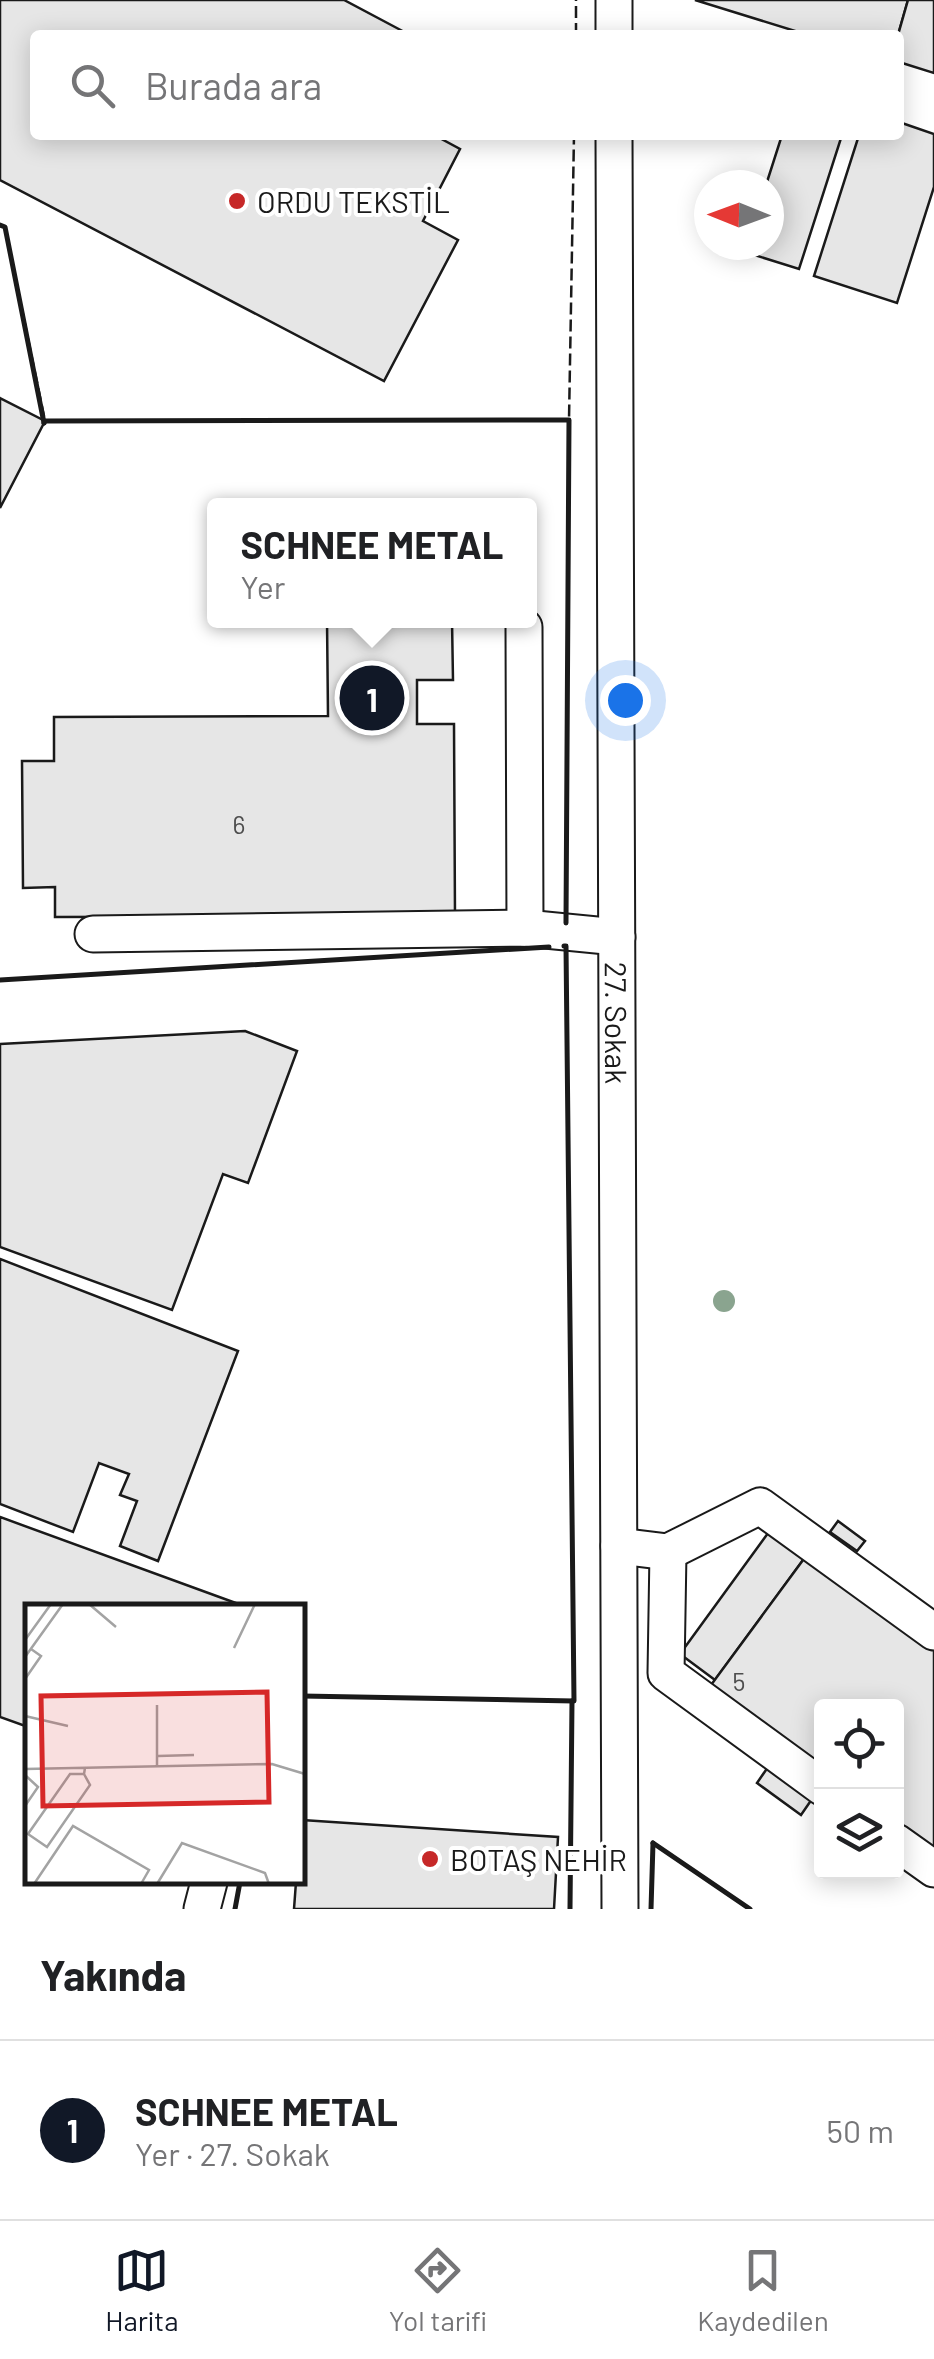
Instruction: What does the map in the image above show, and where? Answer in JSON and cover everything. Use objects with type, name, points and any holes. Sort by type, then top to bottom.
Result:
[{"type":"street","points":[[614,0],[614,30]]},
{"type":"street","name":"27. Sokak","points":[[614,140],[620,1909]]},
{"type":"street","points":[[524,628],[525,928]]},
{"type":"street","points":[[93,934],[525,928],[617,937]]},
{"type":"street","points":[[619,1546],[668,1552],[760,1506],[934,1632]]},
{"type":"street","points":[[668,1552],[666,1673],[814,1781]]},
{"type":"street","points":[[904,1848],[934,1869]]},
{"type":"street","points":[[202,1909],[208,1884]]},
{"type":"building","name":"ORDU TEKSTİL","points":[[0,0],[344,0],[401,30],[30,30],[30,140],[443,140],[460,149],[423,221],[458,240],[384,381],[0,180]]},
{"type":"building","points":[[695,0],[908,0],[899,30],[792,30]]},
{"type":"building","points":[[908,0],[934,0],[934,73],[904,64],[904,30],[899,30]]},
{"type":"building","points":[[904,124],[934,134],[934,187],[897,303],[814,276],[857,140],[904,140]]},
{"type":"building","points":[[780,140],[840,140],[799,269],[770,260],[784,260],[784,170],[771,170]]},
{"type":"building","points":[[0,398],[45,421],[0,508]]},
{"type":"building","points":[[327,628],[452,628],[453,680],[417,680],[417,724],[454,724],[455,916],[55,917],[55,887],[23,888],[22,761],[54,761],[54,717],[328,716]]},
{"type":"building","points":[[245,1031],[297,1051],[248,1183],[223,1174],[172,1310],[0,1247],[0,1044]]},
{"type":"building","points":[[0,1259],[238,1351],[158,1561],[120,1546],[137,1501],[120,1495],[129,1474],[99,1463],[73,1532],[0,1504]]},
{"type":"building","points":[[0,1517],[239,1604],[25,1604],[25,1726],[0,1717]]},
{"type":"building","points":[[838,1521],[865,1541],[857,1551],[830,1532]]},
{"type":"building","points":[[771,1529],[806,1556],[715,1680],[680,1654]]},
{"type":"building","points":[[806,1556],[934,1650],[934,1850],[904,1828],[904,1699],[814,1699],[814,1761],[711,1685]]},
{"type":"building","points":[[768,1767],[812,1799],[801,1815],[757,1783]]},
{"type":"building","name":"BOTAŞ NEHİR","points":[[305,1820],[558,1837],[554,1909],[294,1909],[296,1884],[305,1884]]},
{"type":"fence","points":[[576,0],[576,30]]},
{"type":"fence","points":[[0,225],[5,227],[45,421],[569,420],[574,140]]},
{"type":"wall","points":[[0,225],[5,227],[44,423]]},
{"type":"wall","points":[[44,423],[569,420],[566,923]]},
{"type":"wall","points":[[305,1696],[574,1701],[564,946]]},
{"type":"wall","points":[[0,980],[549,947]]},
{"type":"wall","points":[[570,1909],[572,1701]]},
{"type":"wall","points":[[653,1843],[750,1909]]},
{"type":"wall","points":[[651,1909],[653,1843]]},
{"type":"wall","points":[[235,1909],[240,1884]]},
{"type":"place","name":"ORDU TEKSTİL","points":[[237,201]]},
{"type":"place","name":"SCHNEE METAL","points":[[372,698]]},
{"type":"place","name":"BOTAŞ NEHİR","points":[[430,1859]]}]
